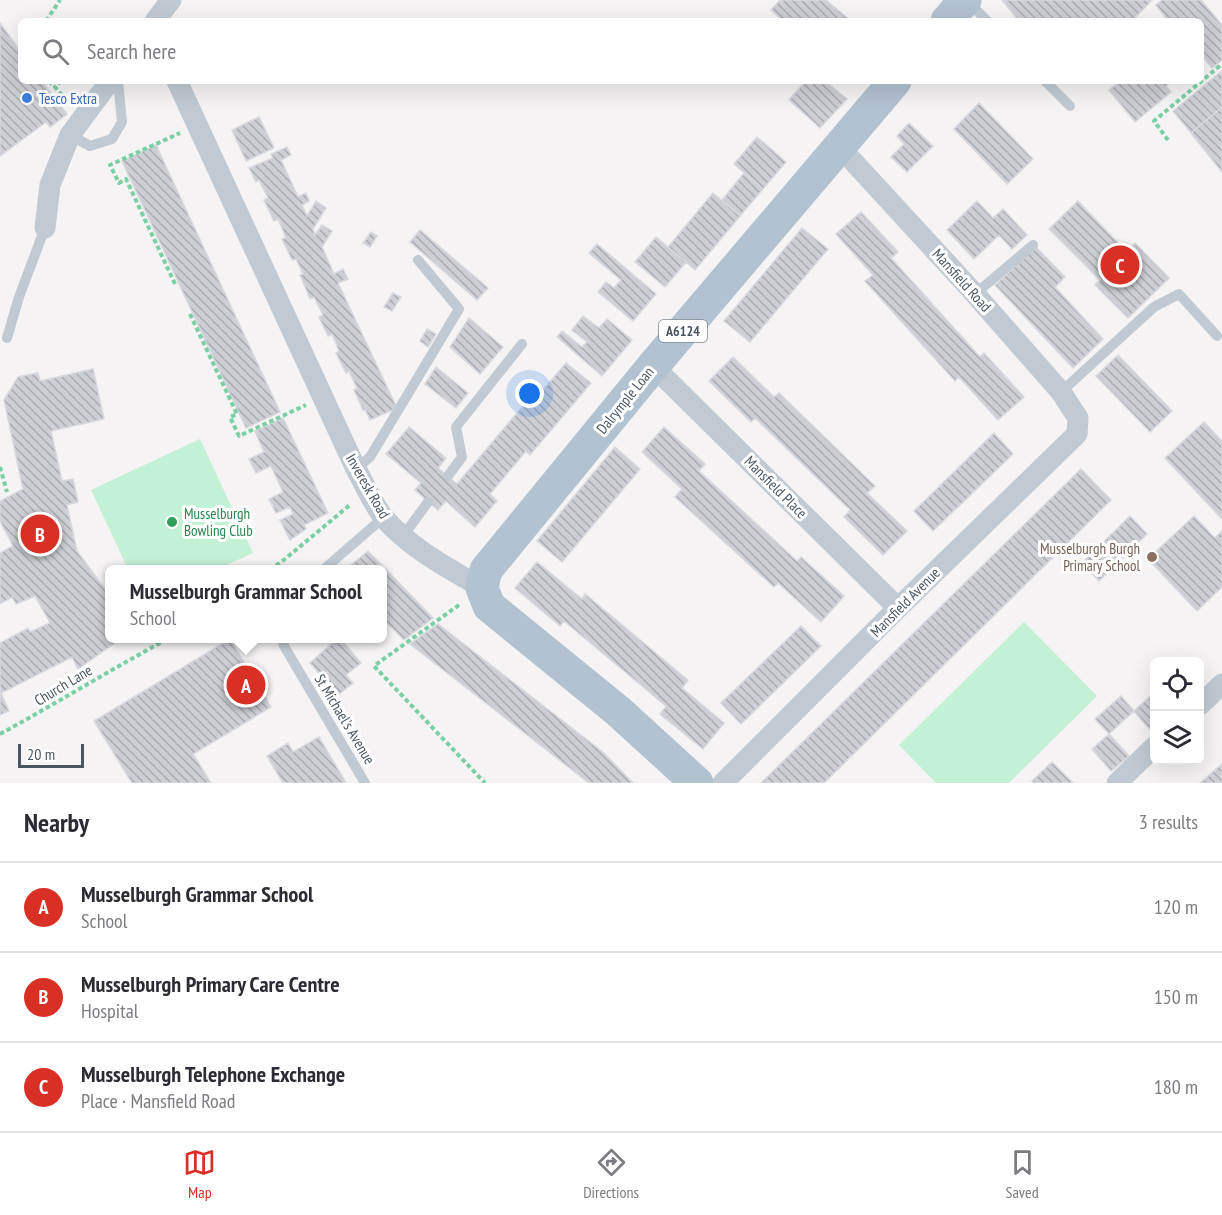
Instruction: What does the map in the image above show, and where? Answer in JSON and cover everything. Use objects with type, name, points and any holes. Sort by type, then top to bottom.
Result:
[{"type":"main road","points":[[950,18],[966,0]]},
{"type":"main road","name":"Dalrymple Loan","points":[[482,588],[486,570],[653,366],[892,84]]},
{"type":"main road","name":"Inveresk Road","points":[[482,588],[489,606],[618,711],[697,783]]},
{"type":"street","points":[[157,18],[171,0]]},
{"type":"street","points":[[45,228],[50,185],[70,135],[108,84]]},
{"type":"street","name":"Inveresk Road","points":[[178,84],[356,470],[384,517],[403,536],[428,555],[482,588]]},
{"type":"street","name":"Mansfield Road","points":[[839,146],[975,294],[1061,392],[1078,418]]},
{"type":"street","name":"Mansfield Place","points":[[653,366],[898,608]]},
{"type":"street","name":"Mansfield Avenue","points":[[723,783],[1077,434],[1078,418]]},
{"type":"street","points":[[1204,701],[1222,684]]},
{"type":"street","points":[[1117,783],[1150,752]]},
{"type":"lane","points":[[966,0],[984,18]]},
{"type":"lane","points":[[70,135],[90,146],[112,139],[122,122],[118,84]]},
{"type":"lane","points":[[1048,84],[1070,106]]},
{"type":"lane","points":[[7,338],[45,228]]},
{"type":"lane","points":[[975,294],[1033,245]]},
{"type":"lane","points":[[356,470],[370,457],[459,309],[418,260]]},
{"type":"lane","points":[[1061,392],[1154,307],[1179,294],[1217,336]]},
{"type":"lane","points":[[448,476],[462,457],[456,427],[522,344]]},
{"type":"lane","points":[[403,536],[429,502]]},
{"type":"lane","points":[[329,565],[384,517]]},
{"type":"lane","name":"St Michael's Avenue","points":[[283,643],[365,783]]},
{"type":"path","points":[[48,18],[60,0]]},
{"type":"path","points":[[1204,79],[1222,64]]},
{"type":"path","points":[[52,84],[55,87]]},
{"type":"path","points":[[1168,140],[1154,122],[1199,84]]},
{"type":"path","points":[[175,284],[126,179],[119,183],[110,165],[197,125]]},
{"type":"path","points":[[190,314],[237,414],[230,417],[238,436],[323,398]]},
{"type":"path","points":[[0,467],[7,492]]},
{"type":"path","points":[[277,565],[368,490]]},
{"type":"path","points":[[482,588],[374,666],[485,783]]},
{"type":"path","name":"Church Lane","points":[[0,734],[161,643]]},
{"type":"green space","name":"Musselburgh Bowling Club","points":[[200,439],[253,553],[227,565],[126,565],[91,490]]},
{"type":"green space","points":[[1024,622],[1097,696],[1009,783],[936,783],[899,745]]},
{"type":"building","points":[[780,0],[826,0],[847,18],[780,18],[771,10]]},
{"type":"building","points":[[1002,0],[1152,0],[1135,18],[1017,18]]},
{"type":"building","points":[[1162,0],[1201,0],[1222,25],[1222,60],[1212,68],[1204,58],[1204,18],[1166,18],[1156,5]]},
{"type":"building","name":"Tesco Extra","points":[[0,23],[18,48],[18,84],[44,84],[67,114],[50,127],[46,122],[0,156]]},
{"type":"building","points":[[1222,71],[1222,107],[1191,133],[1173,111]]},
{"type":"building","points":[[803,84],[829,84],[847,99],[820,128],[789,100]]},
{"type":"building","points":[[1116,84],[1168,84],[1166,86],[1171,92],[1135,122],[1109,90]]},
{"type":"building","points":[[979,103],[1033,159],[1007,184],[954,129]]},
{"type":"building","points":[[1222,107],[1222,172],[1191,133]]},
{"type":"building","points":[[259,117],[274,148],[246,161],[232,130]]},
{"type":"building","points":[[909,123],[933,146],[907,172],[891,157],[904,144],[897,136]]},
{"type":"building","points":[[757,137],[786,162],[763,189],[734,164]]},
{"type":"building","points":[[156,145],[280,412],[246,428],[122,161]]},
{"type":"building","points":[[287,147],[291,155],[281,160],[298,197],[306,193],[309,201],[302,205],[307,216],[316,201],[326,208],[313,229],[315,235],[322,225],[332,231],[322,247],[334,274],[343,269],[348,279],[338,283],[397,408],[370,420],[354,390],[357,388],[349,371],[346,373],[336,353],[339,351],[332,334],[328,336],[319,317],[323,315],[314,297],[310,299],[296,259],[292,260],[282,239],[286,238],[278,219],[274,221],[264,200],[268,198],[259,180],[256,182],[249,168],[273,158],[271,154]]},
{"type":"building","points":[[744,173],[763,189],[740,216],[722,200]]},
{"type":"building","points":[[713,193],[740,216],[695,270],[668,247]]},
{"type":"building","points":[[977,201],[993,218],[1003,209],[1027,235],[1012,249],[999,235],[974,259],[947,230]]},
{"type":"building","points":[[1078,201],[1127,252],[1135,243],[1169,278],[1128,318],[1095,285],[1100,280],[1049,229]]},
{"type":"building","points":[[861,212],[898,252],[891,258],[980,357],[984,353],[1024,397],[998,420],[959,377],[955,381],[865,281],[873,275],[836,234]]},
{"type":"building","points":[[802,228],[828,249],[750,342],[724,321]]},
{"type":"building","points":[[420,230],[488,288],[477,300],[410,242]]},
{"type":"building","points":[[371,232],[377,236],[370,247],[363,243]]},
{"type":"building","points":[[656,237],[686,262],[665,287],[635,262]]},
{"type":"building","points":[[597,244],[656,294],[633,321],[598,292],[606,282],[614,288],[621,280],[589,253]]},
{"type":"building","points":[[1036,247],[1065,277],[1055,287],[1103,339],[1073,368],[995,285]]},
{"type":"building","points":[[393,293],[401,297],[392,311],[384,307]]},
{"type":"building","points":[[583,316],[599,328],[607,319],[632,340],[602,376],[557,337],[562,331],[582,347],[587,342],[572,330]]},
{"type":"building","points":[[469,318],[503,347],[480,374],[450,347]]},
{"type":"building","points":[[427,329],[436,334],[428,347],[420,341]]},
{"type":"building","points":[[1118,355],[1172,411],[1150,432],[1096,376]]},
{"type":"building","points":[[733,357],[774,397],[779,393],[875,486],[867,493],[907,531],[883,555],[844,517],[850,510],[755,418],[751,422],[709,381]]},
{"type":"building","points":[[566,363],[591,383],[530,455],[526,451],[490,494],[497,501],[475,527],[446,501],[438,510],[415,490],[421,483],[386,454],[409,427],[446,458],[438,468],[457,484],[533,394],[537,397]]},
{"type":"building","points":[[436,367],[468,393],[456,408],[425,384]]},
{"type":"building","points":[[93,369],[104,419],[51,431],[62,481],[73,479],[78,502],[67,505],[77,551],[105,589],[105,643],[115,643],[78,669],[72,657],[1,693],[9,711],[0,715],[0,643],[28,628],[30,632],[50,623],[35,596],[16,604],[12,597],[0,604],[0,553],[13,546],[0,521],[0,501],[23,489],[4,400],[18,377],[38,373],[40,381]]},
{"type":"building","points":[[283,418],[328,513],[304,525],[306,529],[290,540],[280,520],[293,514],[290,507],[276,513],[269,499],[283,492],[271,466],[256,473],[249,459],[264,452],[255,431]]},
{"type":"building","points":[[1204,422],[1222,441],[1222,519],[1165,458]]},
{"type":"building","points":[[664,427],[705,464],[699,471],[797,561],[801,557],[844,596],[821,622],[778,583],[774,587],[675,497],[682,489],[642,452]]},
{"type":"building","points":[[994,433],[1013,454],[933,531],[914,511]]},
{"type":"building","points":[[615,447],[640,469],[562,562],[537,541]]},
{"type":"building","points":[[1081,469],[1111,500],[824,783],[761,783]]},
{"type":"building","points":[[1130,516],[1147,534],[1099,581],[1082,563]]},
{"type":"building","points":[[1194,516],[1215,538],[1222,531],[1222,587],[1197,611],[1148,559]]},
{"type":"building","points":[[368,551],[382,565],[351,565]]},
{"type":"building","points":[[537,562],[582,599],[585,594],[688,680],[682,688],[724,723],[703,749],[660,714],[666,706],[564,621],[560,626],[515,588]]},
{"type":"building","points":[[387,571],[433,618],[404,640],[387,623]]},
{"type":"building","points":[[438,624],[604,753],[633,783],[589,783],[410,644]]},
{"type":"building","points":[[801,626],[821,646],[741,724],[721,703]]},
{"type":"building","points":[[223,643],[232,643],[271,707],[193,754],[211,783],[132,783],[94,721]]},
{"type":"building","points":[[332,643],[344,643],[361,663],[346,675],[353,683],[338,695],[310,663]]},
{"type":"building","points":[[1121,696],[1134,711],[1109,734],[1095,719]]},
{"type":"building","points":[[1150,697],[1150,730],[1134,711]]},
{"type":"building","points":[[1109,734],[1129,756],[1111,771],[1092,749]]},
{"type":"building","points":[[319,737],[346,783],[283,783],[267,756],[288,743],[293,752]]},
{"type":"building","points":[[1052,762],[1073,783],[1034,783],[1032,781]]},
{"type":"building","points":[[1222,764],[1222,783],[1200,783]]},
{"type":"place","name":"Tesco Extra","points":[[27,98]]},
{"type":"place","name":"Musselburgh Telephone Exchange","points":[[1120,265]]},
{"type":"place","name":"Musselburgh Bowling Club","points":[[172,522]]},
{"type":"place","name":"Musselburgh Primary Care Centre","points":[[40,534]]},
{"type":"place","name":"Musselburgh Burgh Primary School","points":[[1152,557]]},
{"type":"place","name":"Musselburgh Grammar School","points":[[246,685]]}]
